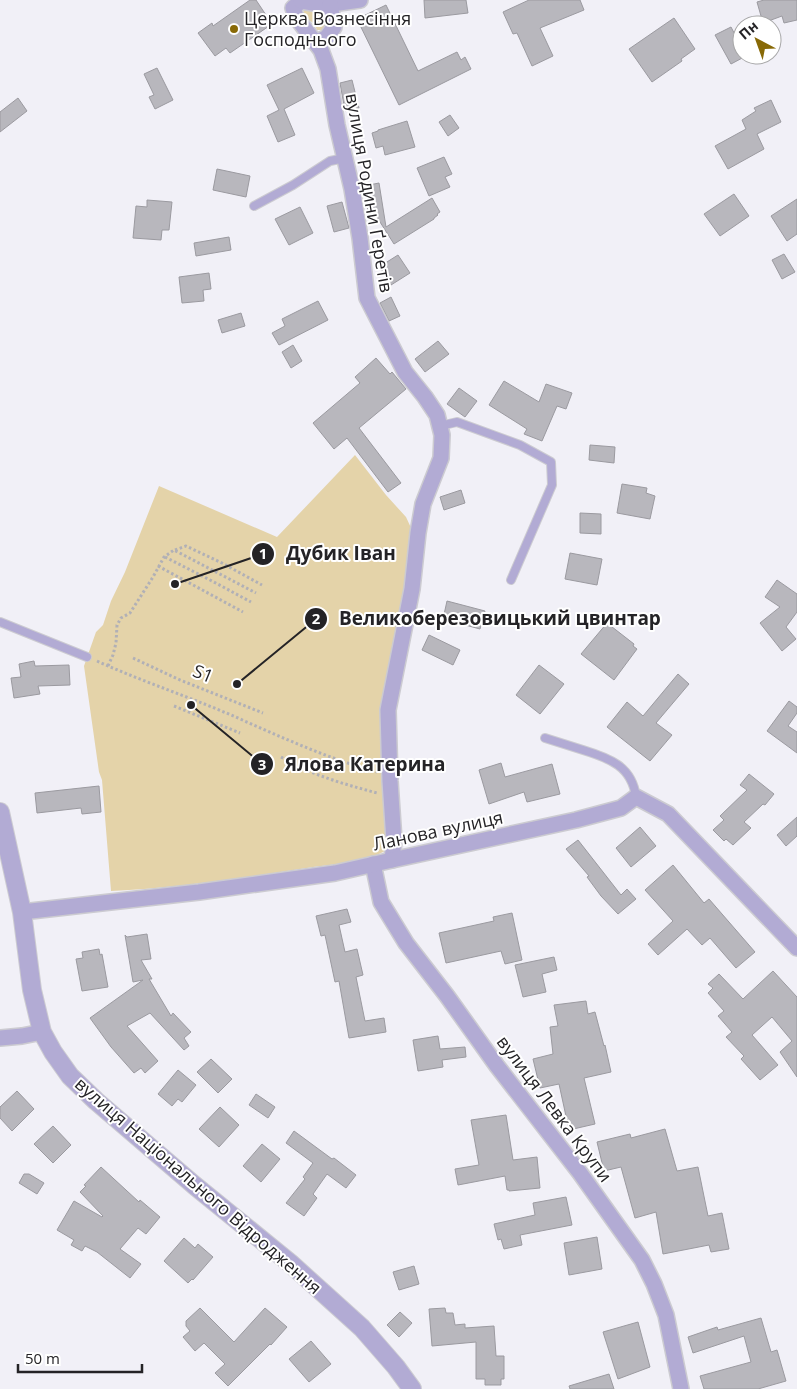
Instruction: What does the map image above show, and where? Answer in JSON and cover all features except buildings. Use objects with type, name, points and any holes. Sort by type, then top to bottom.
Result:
[{"type":"street","points":[[300,1],[325,5],[360,0]]},
{"type":"street","name":"вулиця Родини Ґеретів","points":[[300,1],[293,8],[296,18],[316,43],[328,69],[337,125],[360,238],[367,298],[405,372],[437,415],[442,435],[441,458],[423,504],[412,589],[388,710],[394,841],[392,860]]},
{"type":"street","points":[[316,43],[327,36],[334,28],[330,4]]},
{"type":"street","points":[[636,797],[668,814],[797,948]]},
{"type":"street","name":"Ланова вулиця","points":[[22,912],[199,892],[335,873],[576,820],[621,808],[636,797]]},
{"type":"street","name":"вулиця Національного Відродження","points":[[0,812],[22,912],[32,990],[42,1032],[70,1076],[96,1102],[290,1263],[362,1328],[396,1367],[412,1389]]},
{"type":"street","name":"вулиця Левка Крупи","points":[[373,864],[381,902],[406,943],[497,1066],[580,1173],[642,1260],[666,1315],[681,1389]]},
{"type":"street","points":[[0,1038],[42,1032]]},
{"type":"lane","points":[[254,206],[293,185],[330,161],[345,158]]},
{"type":"lane","points":[[440,426],[457,422],[520,445],[550,462],[552,485],[511,580]]},
{"type":"lane","points":[[0,622],[87,657]]},
{"type":"lane","points":[[545,738],[604,757],[619,765],[635,786],[636,797]]},
{"type":"path","points":[[108,666],[116,643],[116,625],[121,618],[130,612],[164,557],[174,550],[186,546],[262,585]]},
{"type":"path","points":[[174,550],[256,593]]},
{"type":"path","points":[[164,557],[250,602]]},
{"type":"path","points":[[158,566],[243,612]]},
{"type":"path","points":[[87,657],[230,714],[293,743],[348,764],[382,774],[390,773]]},
{"type":"path","name":"S1","points":[[133,658],[180,680],[263,713]]},
{"type":"path","points":[[174,706],[240,733]]},
{"type":"path","points":[[282,757],[300,768],[343,784],[377,793]]},
{"type":"shaded area","points":[[305,7],[316,9],[324,14],[327,25],[323,30],[317,30],[313,23],[305,16]]},
{"type":"shaded area","points":[[355,455],[406,517],[412,530],[409,561],[382,720],[382,774],[387,829],[385,851],[358,861],[160,888],[111,891],[102,780],[99,772],[84,666],[96,632],[103,625],[111,601],[125,572],[159,486],[277,537]]},
{"type":"place","name":"Церква Вознесіння Господнього","points":[[234,29]]},
{"type":"place","name":"Дубик Іван","points":[[175,584]]},
{"type":"place","name":"Великоберезовицький цвинтар","points":[[237,684]]},
{"type":"place","name":"Ялова Катерина","points":[[191,705]]}]
